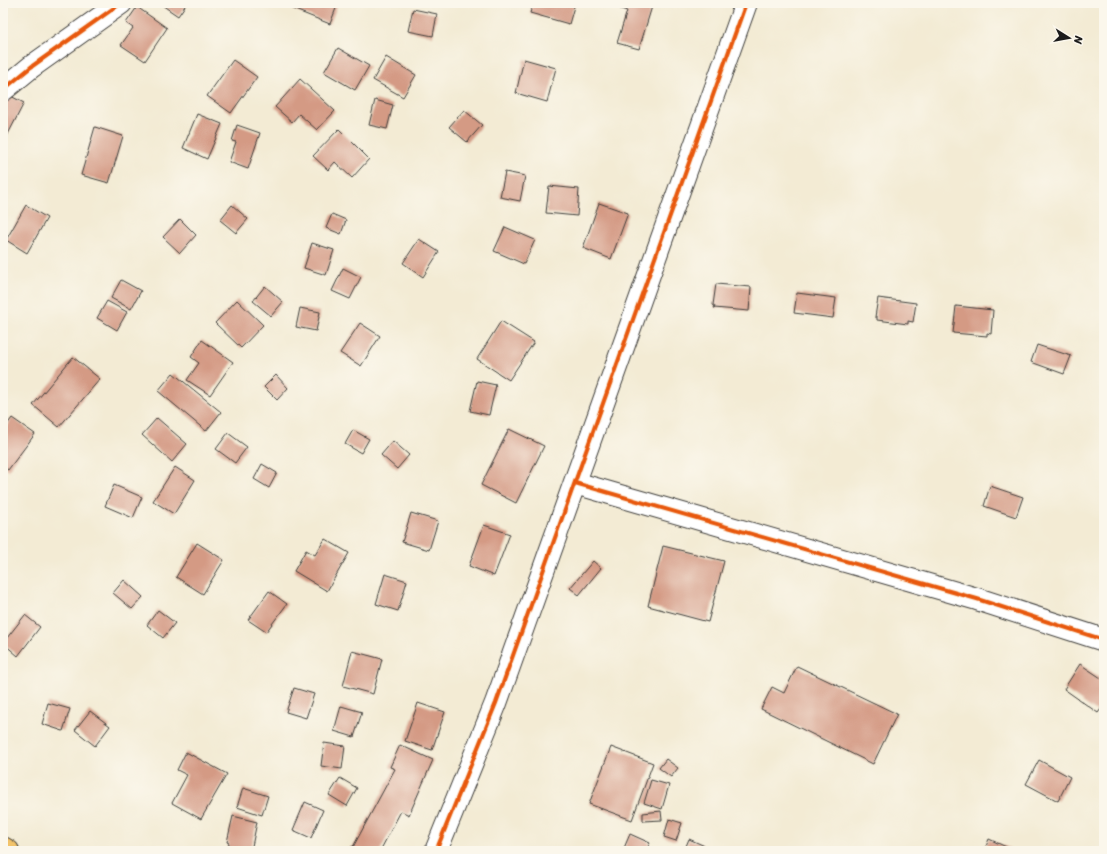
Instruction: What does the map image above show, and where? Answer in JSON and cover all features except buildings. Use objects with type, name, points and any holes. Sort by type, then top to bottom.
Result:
[{"type":"main road","points":[[3,848],[8,851]]},
{"type":"street","points":[[3,90],[31,67],[121,3]]},
{"type":"street","points":[[436,851],[496,703],[746,3]]},
{"type":"street","points":[[575,483],[977,599],[1104,640]]},
{"type":"cycle path","points":[[3,90],[31,67],[121,3]]},
{"type":"cycle path","points":[[436,851],[496,703],[746,3]]},
{"type":"cycle path","points":[[575,483],[977,599],[1104,640]]}]
